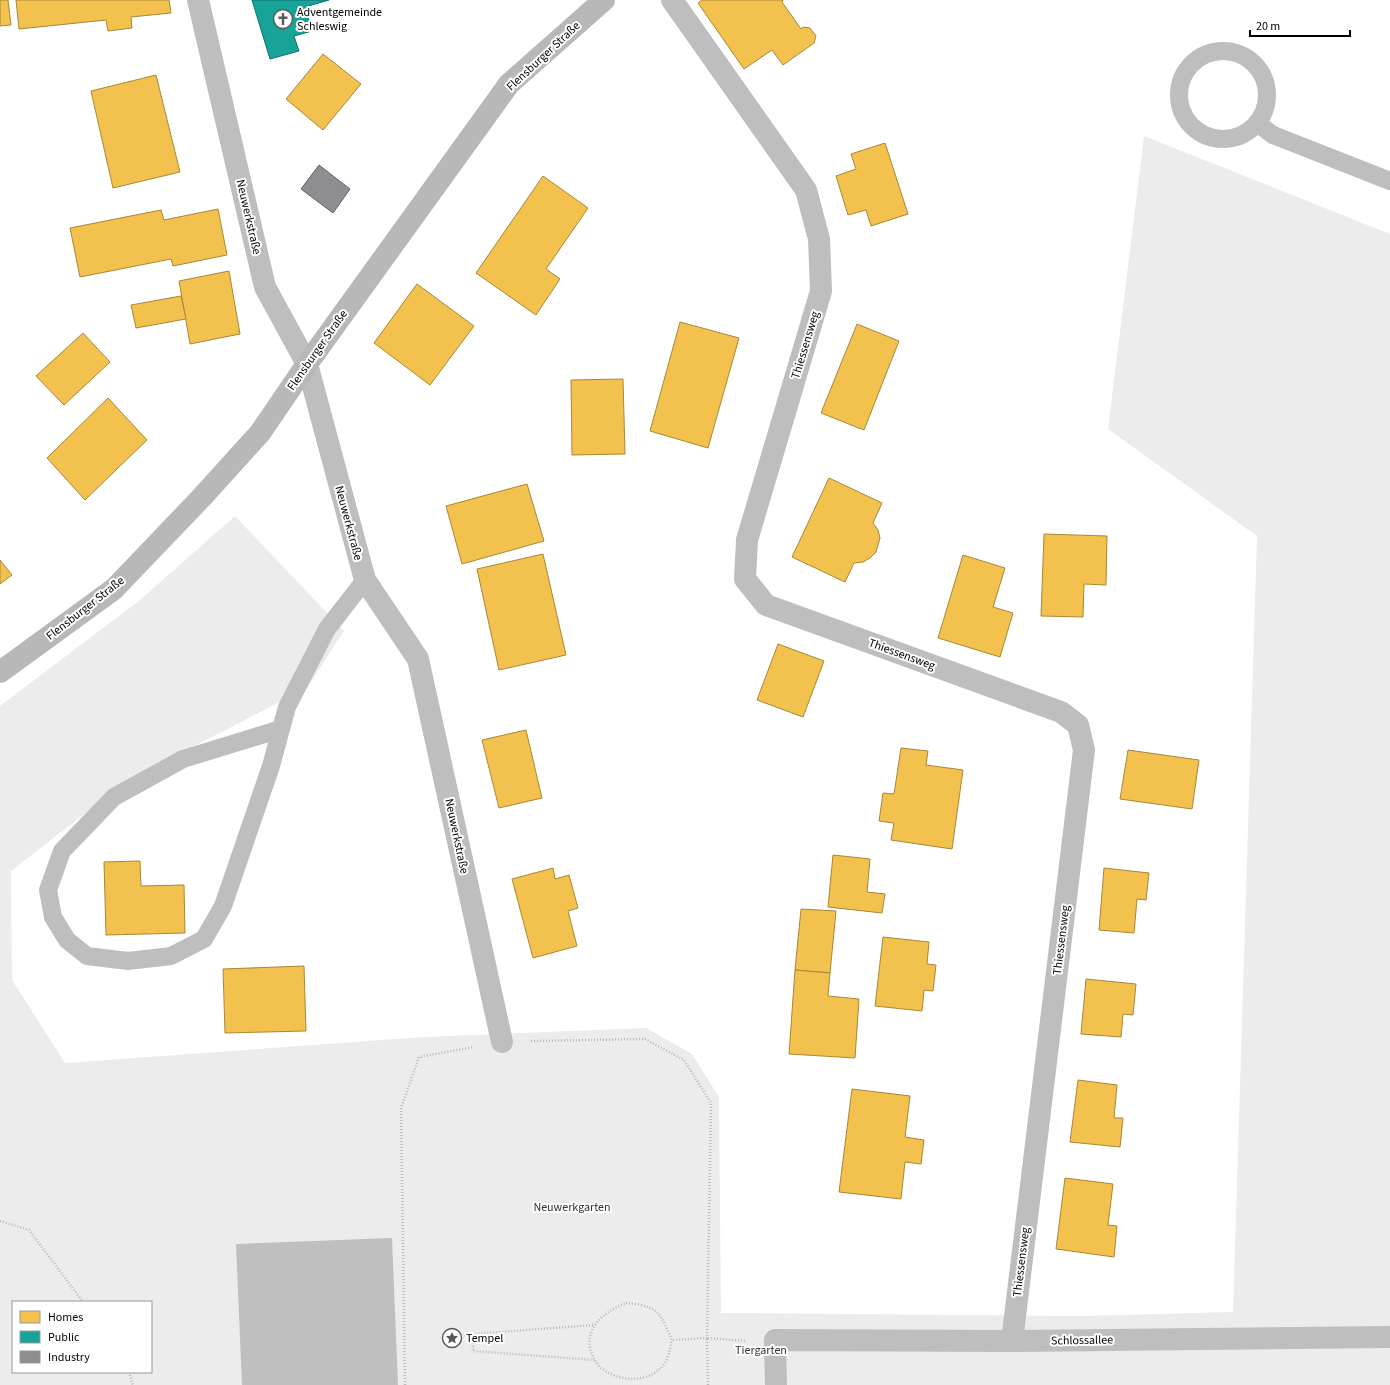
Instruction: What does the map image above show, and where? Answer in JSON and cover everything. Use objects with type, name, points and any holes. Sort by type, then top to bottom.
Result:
[{"type":"street","name":"Neuwerkstraße","points":[[198,0],[265,287],[307,364],[365,580],[418,659],[502,1042]]},
{"type":"street","name":"Flensburger Straße","points":[[0,672],[114,589],[202,497],[260,433],[307,364],[509,84],[604,0]]},
{"type":"street","name":"Thiessensweg","points":[[672,0],[806,190],[819,239],[821,290],[747,540],[745,579],[766,605],[1061,712],[1078,725],[1084,750],[1012,1340]]},
{"type":"street","name":"Schlossallee","points":[[775,1340],[1390,1337]]},
{"type":"street","points":[[775,1340],[776,1385]]},
{"type":"lane","points":[[1218,51],[1233,52],[1246,58],[1258,68],[1264,81],[1267,96],[1264,110],[1257,123],[1246,132],[1233,138],[1220,139],[1206,136],[1194,128],[1182,111],[1179,90],[1183,76],[1192,64],[1204,55],[1218,51]]},
{"type":"lane","points":[[1257,123],[1273,136],[1390,181]]},
{"type":"lane","points":[[281,729],[183,759],[114,797],[62,851],[48,890],[53,917],[67,940],[88,956],[128,961],[171,956],[204,939],[223,906],[271,766],[287,707],[327,629],[365,580]]},
{"type":"path","points":[[405,1385],[401,1108],[419,1057],[502,1042],[645,1039],[684,1060],[711,1103],[707,1338],[708,1385]]},
{"type":"path","points":[[0,1222],[29,1230],[82,1301]]},
{"type":"path","points":[[626,1303],[644,1305],[661,1314],[672,1340],[668,1358],[660,1372],[646,1380],[633,1383],[620,1381],[603,1372],[595,1360],[589,1343],[593,1326],[611,1309],[626,1303]]},
{"type":"path","points":[[593,1326],[473,1334],[473,1351],[595,1360]]},
{"type":"path","points":[[672,1340],[707,1338],[740,1342],[775,1340]]},
{"type":"path","points":[[129,1373],[133,1385]]},
{"type":"green space","points":[[1144,136],[1390,234],[1390,1385],[0,1385],[0,706],[140,600],[235,516],[344,631],[307,688],[128,780],[11,871],[12,980],[65,1063],[423,1037],[646,1028],[692,1054],[719,1097],[721,1313],[1082,1316],[1233,1312],[1257,536],[1108,429]]},
{"type":"shaded area","points":[[392,1238],[398,1385],[242,1385],[236,1244]]},
{"type":"building: Homes","points":[[0,0],[8,0],[11,25],[0,26]]},
{"type":"building: Homes","points":[[16,0],[169,0],[171,13],[131,17],[132,28],[108,31],[106,20],[19,29]]},
{"type":"building: Homes","points":[[702,0],[783,0],[782,2],[801,29],[803,27],[810,28],[816,36],[814,43],[783,65],[772,50],[744,69],[698,3]]},
{"type":"building: Homes","points":[[323,54],[361,84],[323,130],[286,99]]},
{"type":"building: Homes","points":[[156,75],[180,172],[113,188],[91,91]]},
{"type":"building: Homes","points":[[885,143],[908,214],[871,226],[866,210],[848,215],[836,176],[856,169],[851,154]]},
{"type":"building: Homes","points":[[543,176],[588,208],[546,269],[560,279],[536,315],[476,273]]},
{"type":"building: Homes","points":[[218,209],[227,255],[173,266],[171,259],[80,277],[70,228],[161,210],[164,220]]},
{"type":"building: Homes","points":[[229,271],[240,334],[190,344],[179,281]]},
{"type":"building: Homes","points":[[417,284],[474,326],[430,385],[374,343]]},
{"type":"building: Homes","points":[[181,296],[186,319],[136,328],[131,305]]},
{"type":"building: Homes","points":[[680,322],[739,338],[708,448],[650,431]]},
{"type":"building: Homes","points":[[857,324],[899,341],[864,430],[821,413]]},
{"type":"building: Homes","points":[[83,333],[110,362],[64,405],[36,376]]},
{"type":"building: Homes","points":[[623,379],[625,454],[572,455],[571,380]]},
{"type":"building: Homes","points":[[108,398],[147,440],[85,500],[47,458]]},
{"type":"building: Homes","points":[[829,478],[882,503],[873,523],[878,530],[880,538],[876,552],[863,562],[854,563],[845,582],[792,557]]},
{"type":"building: Homes","points":[[527,484],[544,541],[462,564],[446,506]]},
{"type":"building: Homes","points":[[1044,534],[1107,536],[1106,585],[1084,584],[1083,617],[1041,616]]},
{"type":"building: Homes","points":[[543,554],[566,655],[499,670],[477,569]]},
{"type":"building: Homes","points":[[963,555],[1005,568],[993,607],[1013,613],[1000,657],[938,638]]},
{"type":"building: Homes","points":[[0,560],[12,575],[0,584]]},
{"type":"building: Homes","points":[[778,644],[824,661],[803,717],[757,700]]},
{"type":"building: Homes","points":[[526,730],[542,798],[499,808],[482,740]]},
{"type":"building: Homes","points":[[901,748],[928,751],[926,765],[963,770],[952,849],[891,840],[894,823],[879,821],[883,793],[894,794]]},
{"type":"building: Homes","points":[[1128,750],[1199,760],[1192,809],[1120,799]]},
{"type":"building: Homes","points":[[833,855],[870,859],[867,892],[885,894],[882,913],[828,907]]},
{"type":"building: Homes","points":[[140,861],[141,886],[184,885],[185,933],[106,935],[104,862]]},
{"type":"building: Homes","points":[[553,868],[555,879],[569,875],[578,908],[568,911],[577,946],[533,958],[512,879]]},
{"type":"building: Homes","points":[[1104,868],[1149,873],[1146,900],[1137,899],[1134,933],[1099,930]]},
{"type":"building: Homes","points":[[801,909],[836,911],[830,973],[795,970]]},
{"type":"building: Homes","points":[[883,937],[929,942],[927,964],[936,965],[933,991],[924,990],[922,1011],[875,1006]]},
{"type":"building: Homes","points":[[304,966],[306,1031],[225,1033],[223,969]]},
{"type":"building: Homes","points":[[795,970],[830,973],[828,996],[859,999],[855,1058],[789,1054]]},
{"type":"building: Homes","points":[[1086,979],[1136,984],[1133,1015],[1123,1014],[1121,1037],[1081,1034]]},
{"type":"building: Homes","points":[[1078,1080],[1117,1085],[1114,1118],[1123,1118],[1120,1147],[1070,1142]]},
{"type":"building: Homes","points":[[852,1089],[910,1096],[905,1137],[924,1140],[921,1164],[905,1162],[901,1199],[839,1192]]},
{"type":"building: Homes","points":[[1065,1178],[1113,1184],[1108,1225],[1117,1226],[1114,1257],[1056,1249]]},
{"type":"building: Public","name":"Adventgemeinde Schleswig","points":[[252,0],[329,0],[305,7],[312,31],[294,36],[299,51],[270,59]]},
{"type":"building: Industry","points":[[319,165],[350,189],[333,213],[301,189]]},
{"type":"place","name":"Adventgemeinde Schleswig","points":[[283,19]]},
{"type":"place","name":"Tempel","points":[[452,1338]]},
{"type":"park label","name":"Neuwerkgarten","points":[[572,1207]]},
{"type":"park label","name":"Tiergarten","points":[[761,1350]]}]
